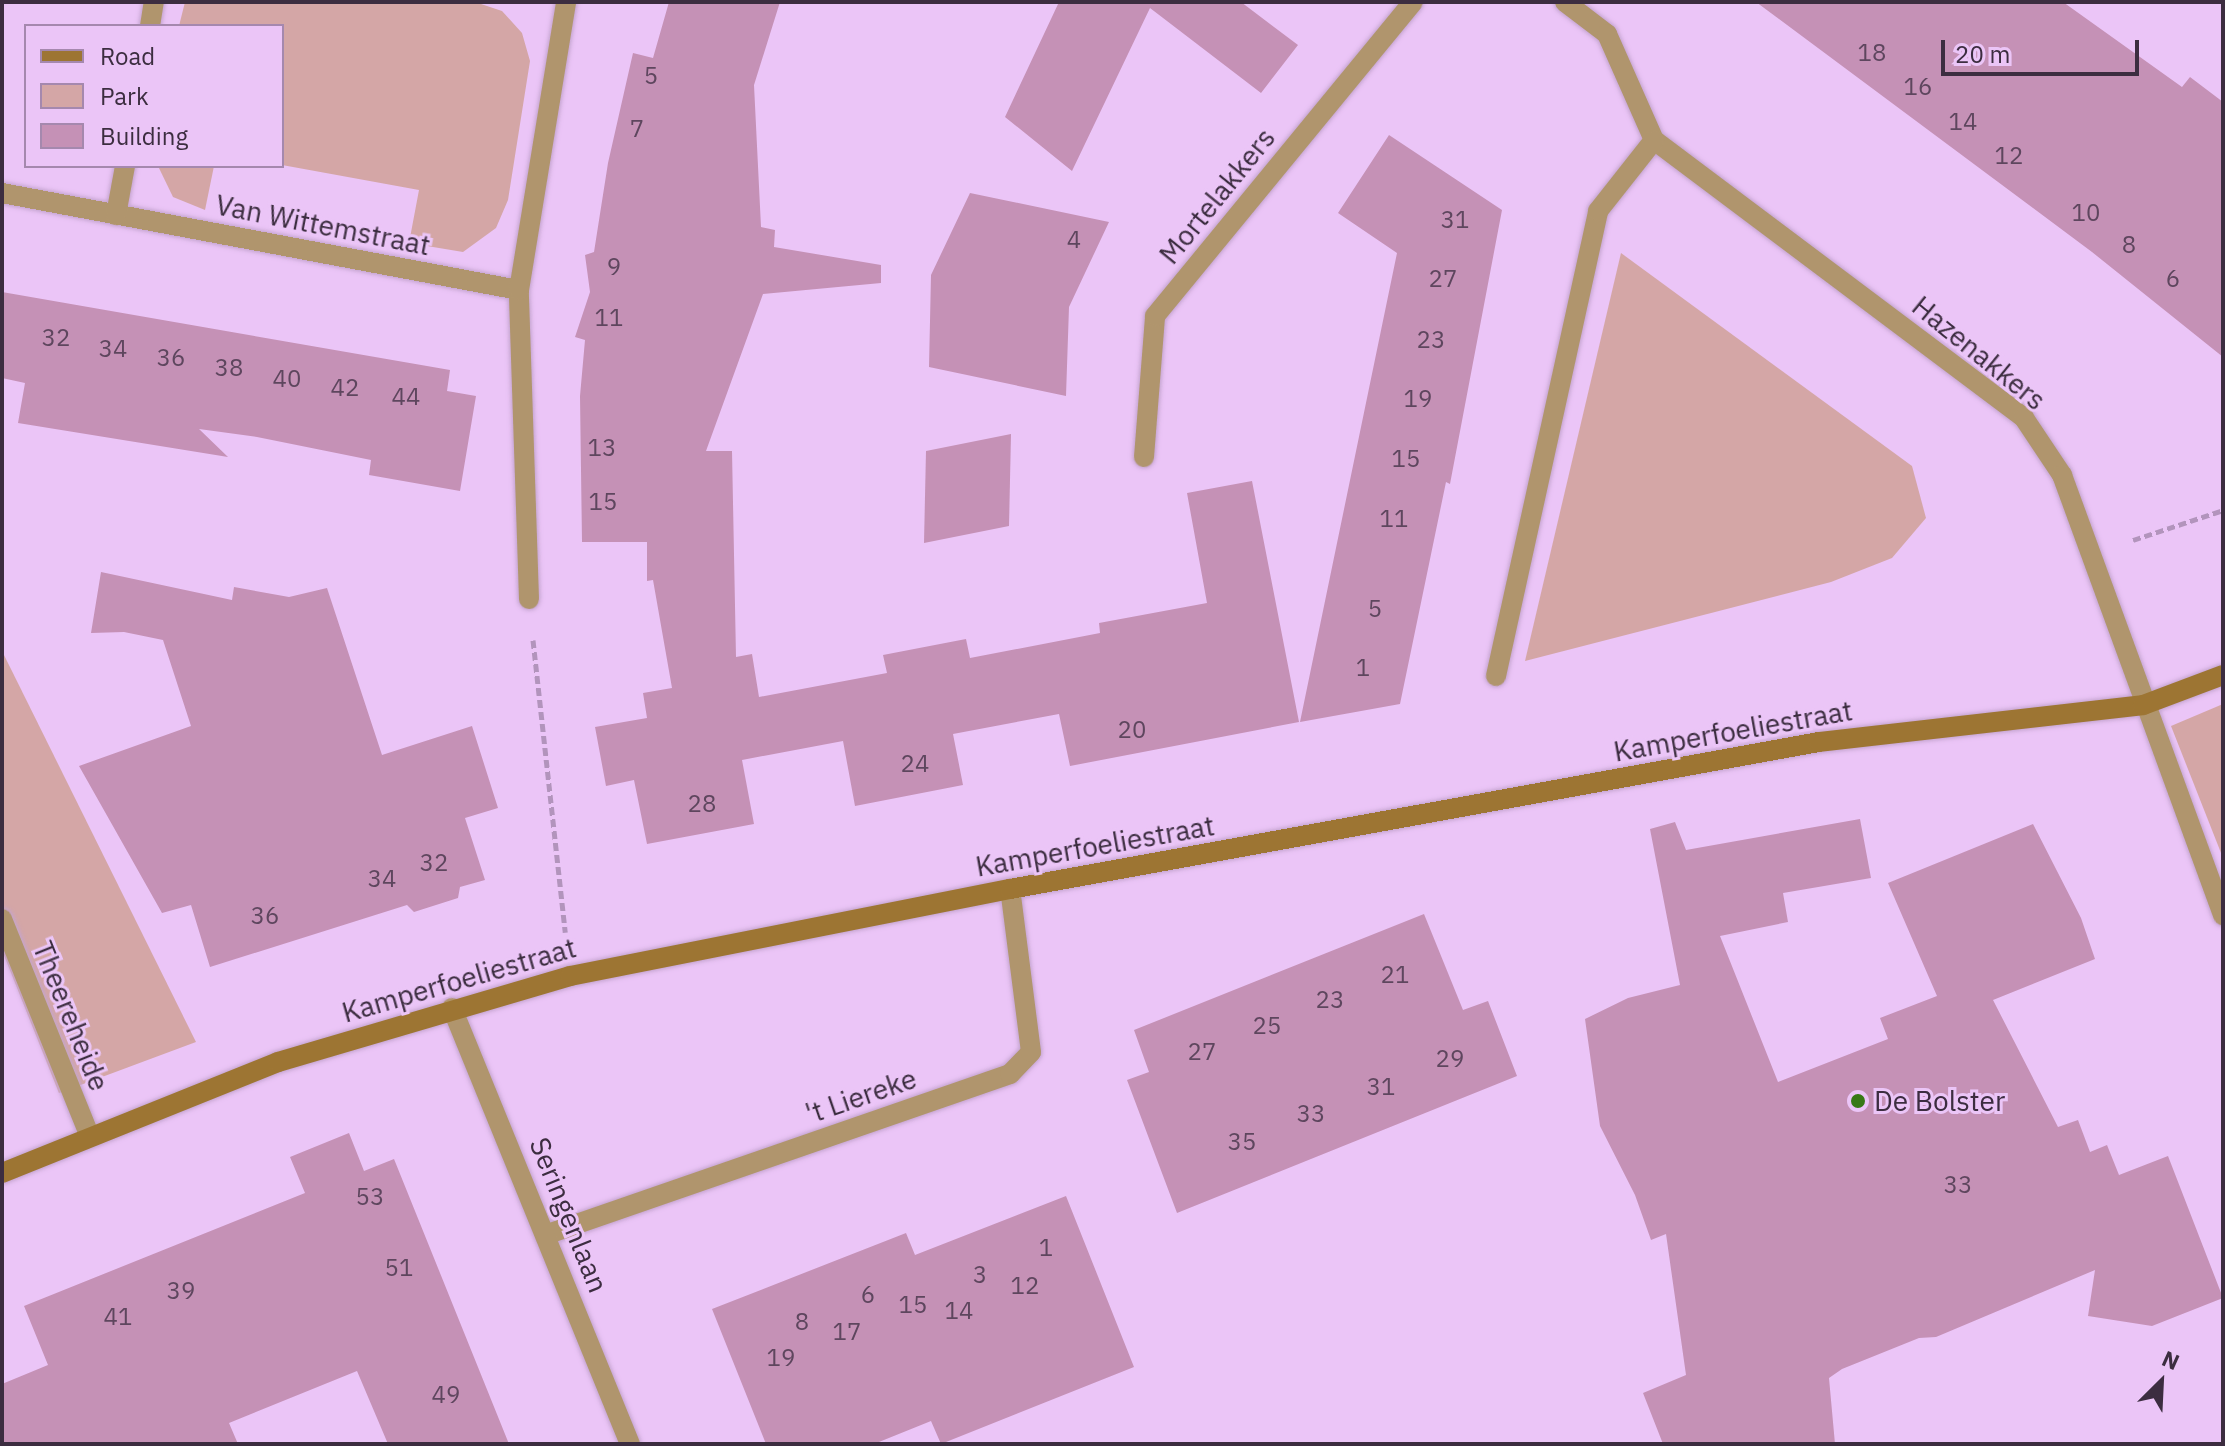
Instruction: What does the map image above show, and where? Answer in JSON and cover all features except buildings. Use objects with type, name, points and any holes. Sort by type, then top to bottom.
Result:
[{"type":"street","points":[[150,24],[154,2]]},
{"type":"street","points":[[529,599],[519,290],[566,2]]},
{"type":"street","name":"Mortelakkers","points":[[1144,457],[1155,316],[1413,2]]},
{"type":"street","name":"Hazenakkers","points":[[1565,2],[1607,34],[1654,140],[2024,418],[2062,475],[2143,705],[2223,916]]},
{"type":"street","points":[[1496,676],[1598,211],[1654,140]]},
{"type":"street","points":[[116,215],[125,168]]},
{"type":"street","name":"Van Wittemstraat","points":[[2,193],[519,290]]},
{"type":"street","name":"Kamperfoeliestraat","points":[[2,1173],[89,1134],[278,1062],[452,1008],[570,976],[1010,889],[1819,742],[2143,705],[2223,675]]},
{"type":"street","name":"'t Liereke","points":[[548,1234],[1010,1074],[1031,1052],[1010,889]]},
{"type":"street","name":"Theereheide","points":[[2,919],[89,1134]]},
{"type":"street","name":"Seringenlaan","points":[[452,1008],[548,1234],[630,1444]]},
{"type":"path","points":[[2090,554],[2223,510]]},
{"type":"path","points":[[529,599],[570,976]]},
{"type":"green space","points":[[185,2],[475,2],[502,11],[522,33],[530,61],[508,200],[496,228],[463,252],[409,243],[419,190],[284,165],[284,24],[180,24]]},
{"type":"green space","points":[[159,168],[214,168],[205,210],[173,197]]},
{"type":"green space","points":[[1621,253],[1912,466],[1926,518],[1892,558],[1831,582],[1525,661]]},
{"type":"green space","points":[[2,651],[196,1042],[59,1093],[2,950]]},
{"type":"green space","points":[[2223,704],[2223,858],[2171,726]]},
{"type":"place","name":"De Bolster","points":[[1858,1101]]}]
